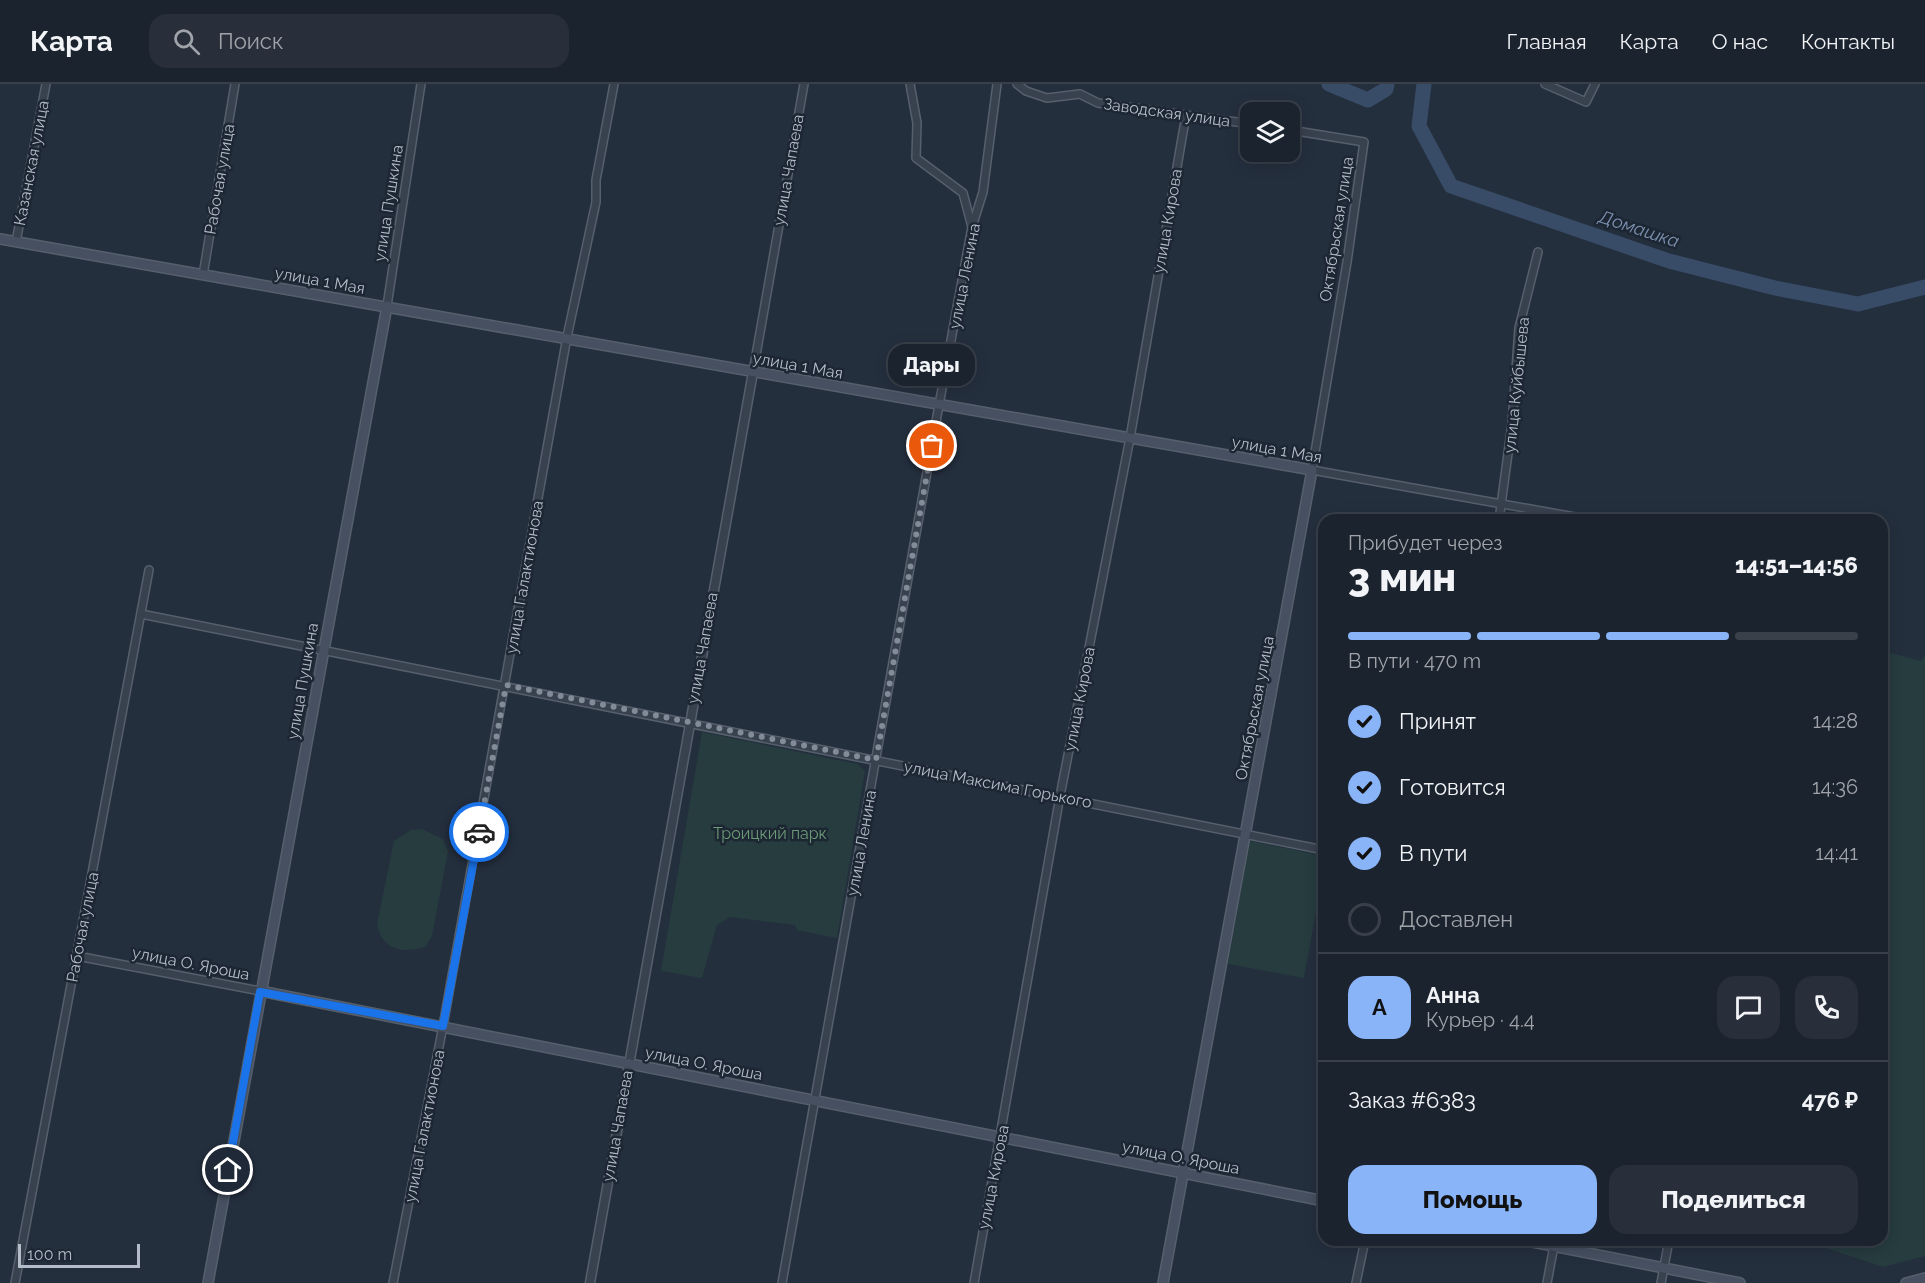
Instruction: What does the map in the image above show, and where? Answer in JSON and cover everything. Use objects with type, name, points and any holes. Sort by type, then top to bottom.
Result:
[{"type":"main road","name":"улица 1 Мая","points":[[0,239],[567,337],[1312,470]]},
{"type":"main road","name":"улица Пушкина","points":[[208,1283],[387,306]]},
{"type":"main road","name":"Октябрьская улица","points":[[1163,1283],[1312,470]]},
{"type":"main road","name":"улица О. Яроша","points":[[260,992],[816,1099],[1318,1200]]},
{"type":"main road","points":[[1563,1246],[1664,1269],[1740,1283]]},
{"type":"main road","points":[[1906,1283],[1925,1278]]},
{"type":"street","name":"Казанская улица","points":[[16,242],[46,84]]},
{"type":"street","name":"Рабочая улица","points":[[203,275],[235,84]]},
{"type":"street","name":"улица Пушкина","points":[[387,306],[421,84]]},
{"type":"street","name":"улица Галактионова","points":[[393,1283],[506,685],[567,337],[596,201],[596,180],[614,84]]},
{"type":"street","name":"улица Чапаева","points":[[590,1283],[804,84]]},
{"type":"street","points":[[910,84],[917,123],[916,158],[963,193],[972,226]]},
{"type":"street","name":"улица Ленина","points":[[782,1283],[939,405],[972,226],[983,192],[997,84]]},
{"type":"street","name":"Заводская улица","points":[[1017,84],[1026,91],[1047,98],[1080,94],[1098,103],[1240,122]]},
{"type":"street","points":[[1545,84],[1586,102],[1594,84]]},
{"type":"street","name":"улица Кирова","points":[[974,1283],[1060,796],[1130,438],[1186,115]]},
{"type":"street","name":"Октябрьская улица","points":[[1300,131],[1364,141],[1347,262],[1312,470]]},
{"type":"street","name":"улица Куйбышева","points":[[1500,514],[1519,328],[1538,252]]},
{"type":"street","name":"улица 1 Мая","points":[[1312,470],[1558,514]]},
{"type":"street","name":"Рабочая улица","points":[[15,1283],[149,570]]},
{"type":"street","name":"улица Максима Горького","points":[[141,614],[689,721],[1318,849]]},
{"type":"street","name":"улица О. Яроша","points":[[77,956],[260,992]]},
{"type":"street","points":[[1356,1283],[1364,1246]]},
{"type":"street","points":[[1547,1283],[1554,1246]]},
{"type":"street","points":[[1661,1283],[1668,1246]]},
{"type":"green space","points":[[1888,652],[1921,661],[1925,655],[1925,1256],[1883,1267],[1820,1246],[1888,1246]]},
{"type":"green space","name":"Троицкий парк","points":[[702,732],[857,764],[865,771],[837,938],[797,930],[795,925],[730,917],[717,925],[702,978],[661,971]]},
{"type":"green space","points":[[422,829],[443,839],[448,851],[432,936],[425,947],[401,950],[388,945],[383,940],[377,924],[394,841],[411,830]]},
{"type":"green space","points":[[1250,841],[1318,855],[1318,902],[1304,978],[1228,964]]},
{"type":"waterway","name":"Домашка","points":[[1329,84],[1368,100],[1386,89],[1387,84]]},
{"type":"waterway","name":"Домашка","points":[[1424,84],[1419,126],[1451,186],[1669,261],[1775,288],[1858,304],[1925,287]]},
{"type":"way so far","points":[[479,832],[506,685],[876,760],[932,446]]},
{"type":"place","name":"Дары","points":[[932,446]]},
{"type":"route","points":[[228,1170],[260,992],[443,1026],[479,832]]}]
